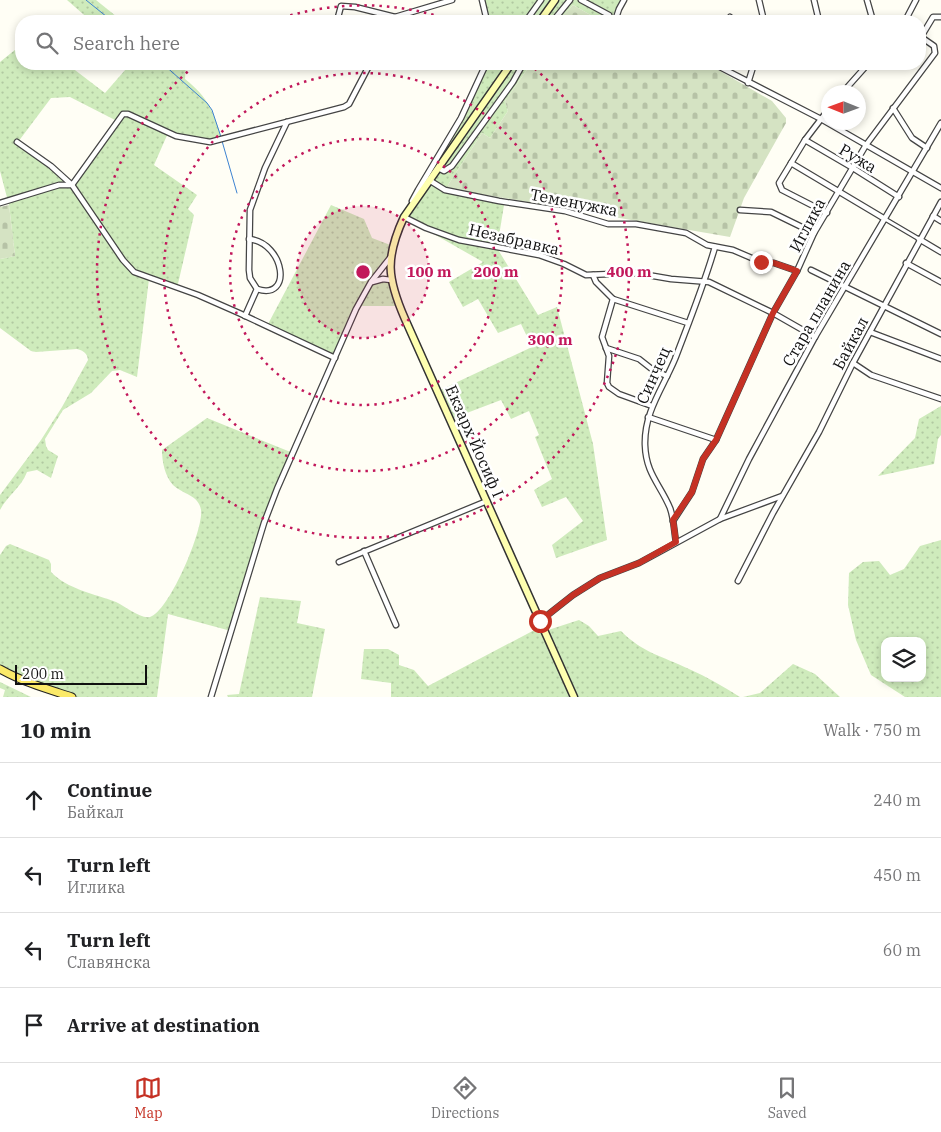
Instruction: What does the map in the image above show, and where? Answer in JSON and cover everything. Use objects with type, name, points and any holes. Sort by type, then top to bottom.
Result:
[{"type":"main road","points":[[544,15],[555,0]]},
{"type":"main road","name":"Екзарх Йосиф I","points":[[507,70],[404,217],[391,257],[391,280],[405,319],[574,697]]},
{"type":"main road","points":[[0,669],[14,677],[72,697]]},
{"type":"street","points":[[406,15],[452,0]]},
{"type":"street","points":[[482,0],[485,15]]},
{"type":"street","points":[[530,15],[541,0]]},
{"type":"street","points":[[558,15],[570,0]]},
{"type":"street","points":[[581,0],[609,15]]},
{"type":"street","points":[[618,15],[624,0]]},
{"type":"street","points":[[759,0],[763,15]]},
{"type":"street","points":[[814,0],[818,15]]},
{"type":"street","points":[[867,0],[871,15]]},
{"type":"street","points":[[908,15],[916,0]]},
{"type":"street","points":[[339,15],[341,6],[355,6],[382,15]]},
{"type":"street","points":[[926,28],[933,17],[941,17]]},
{"type":"street","name":"Иглика","points":[[926,40],[934,46],[935,53],[926,65]]},
{"type":"street","points":[[72,185],[120,117],[125,113],[176,136],[204,142],[217,141],[349,104],[367,70]]},
{"type":"street","name":"Екзарх Йосиф I","points":[[410,207],[418,190],[461,118],[484,70]]},
{"type":"street","points":[[438,168],[444,171],[452,166],[514,82],[520,70]]},
{"type":"street","points":[[725,70],[821,119],[805,140],[779,183],[780,188],[827,213]]},
{"type":"street","points":[[748,83],[753,70]]},
{"type":"street","points":[[849,85],[863,70]]},
{"type":"street","name":"Иглика","points":[[673,520],[692,492],[703,459],[716,440],[773,313],[797,271],[814,233],[866,145],[922,70]]},
{"type":"street","points":[[894,108],[912,138],[927,148]]},
{"type":"street","points":[[461,118],[471,122]]},
{"type":"street","points":[[249,239],[260,242],[267,247],[279,261],[281,267],[280,279],[274,288],[265,291],[257,289],[250,278],[249,239],[250,210],[264,168],[287,122]]},
{"type":"street","name":"Стара планина","points":[[720,520],[749,459],[815,337],[941,125]]},
{"type":"street","points":[[840,130],[941,188]]},
{"type":"street","name":"Ружа","points":[[805,140],[899,197]]},
{"type":"street","points":[[18,142],[51,166],[72,185],[123,260],[134,272],[198,295],[335,358]]},
{"type":"street","points":[[792,163],[941,252]]},
{"type":"street","name":"Теменужка","points":[[430,179],[445,190],[499,201],[566,211],[608,224],[636,224],[686,233],[707,245],[733,250],[761,262],[774,263],[797,271]]},
{"type":"street","points":[[0,203],[58,185],[72,185]]},
{"type":"street","name":"Байкал","points":[[738,582],[819,432],[906,263],[941,202]]},
{"type":"street","points":[[740,210],[771,212],[814,233]]},
{"type":"street","points":[[933,216],[941,221]]},
{"type":"street","name":"Незабравка","points":[[404,217],[426,228],[459,240],[539,255],[564,264],[580,273],[593,275],[636,273],[705,282],[722,287],[815,337]]},
{"type":"street","name":"Синчец","points":[[676,542],[673,520],[666,500],[651,475],[647,461],[645,445],[648,417],[667,376],[705,282],[714,247]]},
{"type":"street","points":[[211,697],[264,523],[277,490],[356,309],[371,282],[391,257]]},
{"type":"street","points":[[906,263],[941,282]]},
{"type":"street","points":[[811,270],[941,334]]},
{"type":"street","points":[[593,275],[596,282],[613,298],[688,324]]},
{"type":"street","points":[[371,282],[383,279],[391,280]]},
{"type":"street","points":[[245,316],[257,289]]},
{"type":"street","points":[[613,298],[602,337],[609,356],[607,383],[609,387],[619,394],[652,406]]},
{"type":"street","points":[[870,332],[941,359]]},
{"type":"street","points":[[606,348],[639,359],[653,370],[667,376]]},
{"type":"street","points":[[853,363],[872,375],[941,399]]},
{"type":"street","points":[[648,417],[716,440]]},
{"type":"street","points":[[540,621],[573,595],[600,578],[639,563],[720,520],[783,496]]},
{"type":"street","points":[[339,562],[487,501]]},
{"type":"street","points":[[364,551],[396,625]]},
{"type":"green space","points":[[67,0],[96,0],[115,15],[84,15]]},
{"type":"green space","points":[[482,0],[621,0],[613,15],[590,15],[573,5],[564,15],[486,15]]},
{"type":"green space","points":[[573,5],[590,15],[564,15]]},
{"type":"green space","points":[[15,50],[15,70],[75,70],[105,93],[125,70],[186,70],[185,79],[205,99],[216,120],[222,139],[210,142],[168,133],[154,165],[197,195],[188,209],[194,215],[177,288],[149,279],[137,377],[120,370],[112,371],[91,393],[63,410],[45,439],[48,450],[58,456],[51,478],[37,470],[27,472],[0,510],[0,495],[41,440],[88,360],[85,353],[77,349],[31,351],[0,328],[0,259],[15,256],[9,205],[0,171],[0,62]],"holes":[[[70,97],[117,121],[72,185],[18,142],[51,98]]]},
{"type":"green space","points":[[483,70],[527,70],[505,101],[508,111],[490,138],[482,133],[446,188],[505,199],[497,248],[538,315],[557,307],[593,444],[607,540],[556,558],[552,545],[583,521],[566,497],[542,507],[534,490],[552,479],[535,437],[539,435],[529,411],[511,419],[501,400],[451,419],[438,391],[532,347],[521,324],[498,333],[478,299],[463,307],[449,282],[483,262],[404,217],[451,136]]},
{"type":"green space","points":[[527,70],[718,70],[772,101],[786,118],[786,123],[744,198],[730,237],[446,188],[482,133],[490,138],[508,111],[505,101]]},
{"type":"green space","points":[[9,205],[15,256],[0,259],[0,207]]},
{"type":"green space","points":[[331,205],[364,219],[372,238],[393,246],[391,257],[372,281],[391,280],[399,306],[358,306],[335,358],[267,326]]},
{"type":"green space","points":[[941,406],[941,435],[938,439],[934,464],[878,476],[915,438],[919,419]]},
{"type":"green space","points":[[207,418],[293,453],[277,489],[231,631],[168,614],[157,697],[72,697],[0,669],[0,555],[6,546],[10,544],[49,560],[51,572],[73,587],[116,602],[142,616],[150,617],[158,612],[184,569],[197,534],[201,510],[200,505],[194,498],[177,488],[170,481],[164,469],[162,450]]},
{"type":"green space","points":[[941,540],[941,697],[905,697],[882,682],[926,682],[926,637],[881,637],[881,681],[871,675],[856,640],[848,605],[849,573],[863,562],[879,561],[890,575],[904,569],[920,546]]},
{"type":"green space","points":[[260,597],[301,601],[297,623],[325,629],[312,697],[228,697],[227,695],[239,694]]},
{"type":"green space","points":[[579,620],[589,626],[598,636],[621,631],[645,649],[702,675],[740,697],[391,697],[391,683],[361,679],[364,649],[388,649],[399,655],[399,665],[414,670],[428,686],[542,626],[545,631]]},
{"type":"green space","points":[[793,664],[815,674],[840,697],[743,697],[760,693]]},
{"type":"green space","points":[[0,682],[31,697],[3,697],[5,690],[0,688]]},
{"type":"waterway","points":[[86,0],[105,15]]},
{"type":"waterway","points":[[170,70],[207,103],[212,110],[221,137]]},
{"type":"waterway","points":[[222,141],[237,193]]},
{"type":"route","points":[[540,621],[573,595],[600,578],[625,570],[676,542],[673,520],[692,492],[703,459],[716,440],[761,337],[797,271],[774,263],[761,262]]}]
